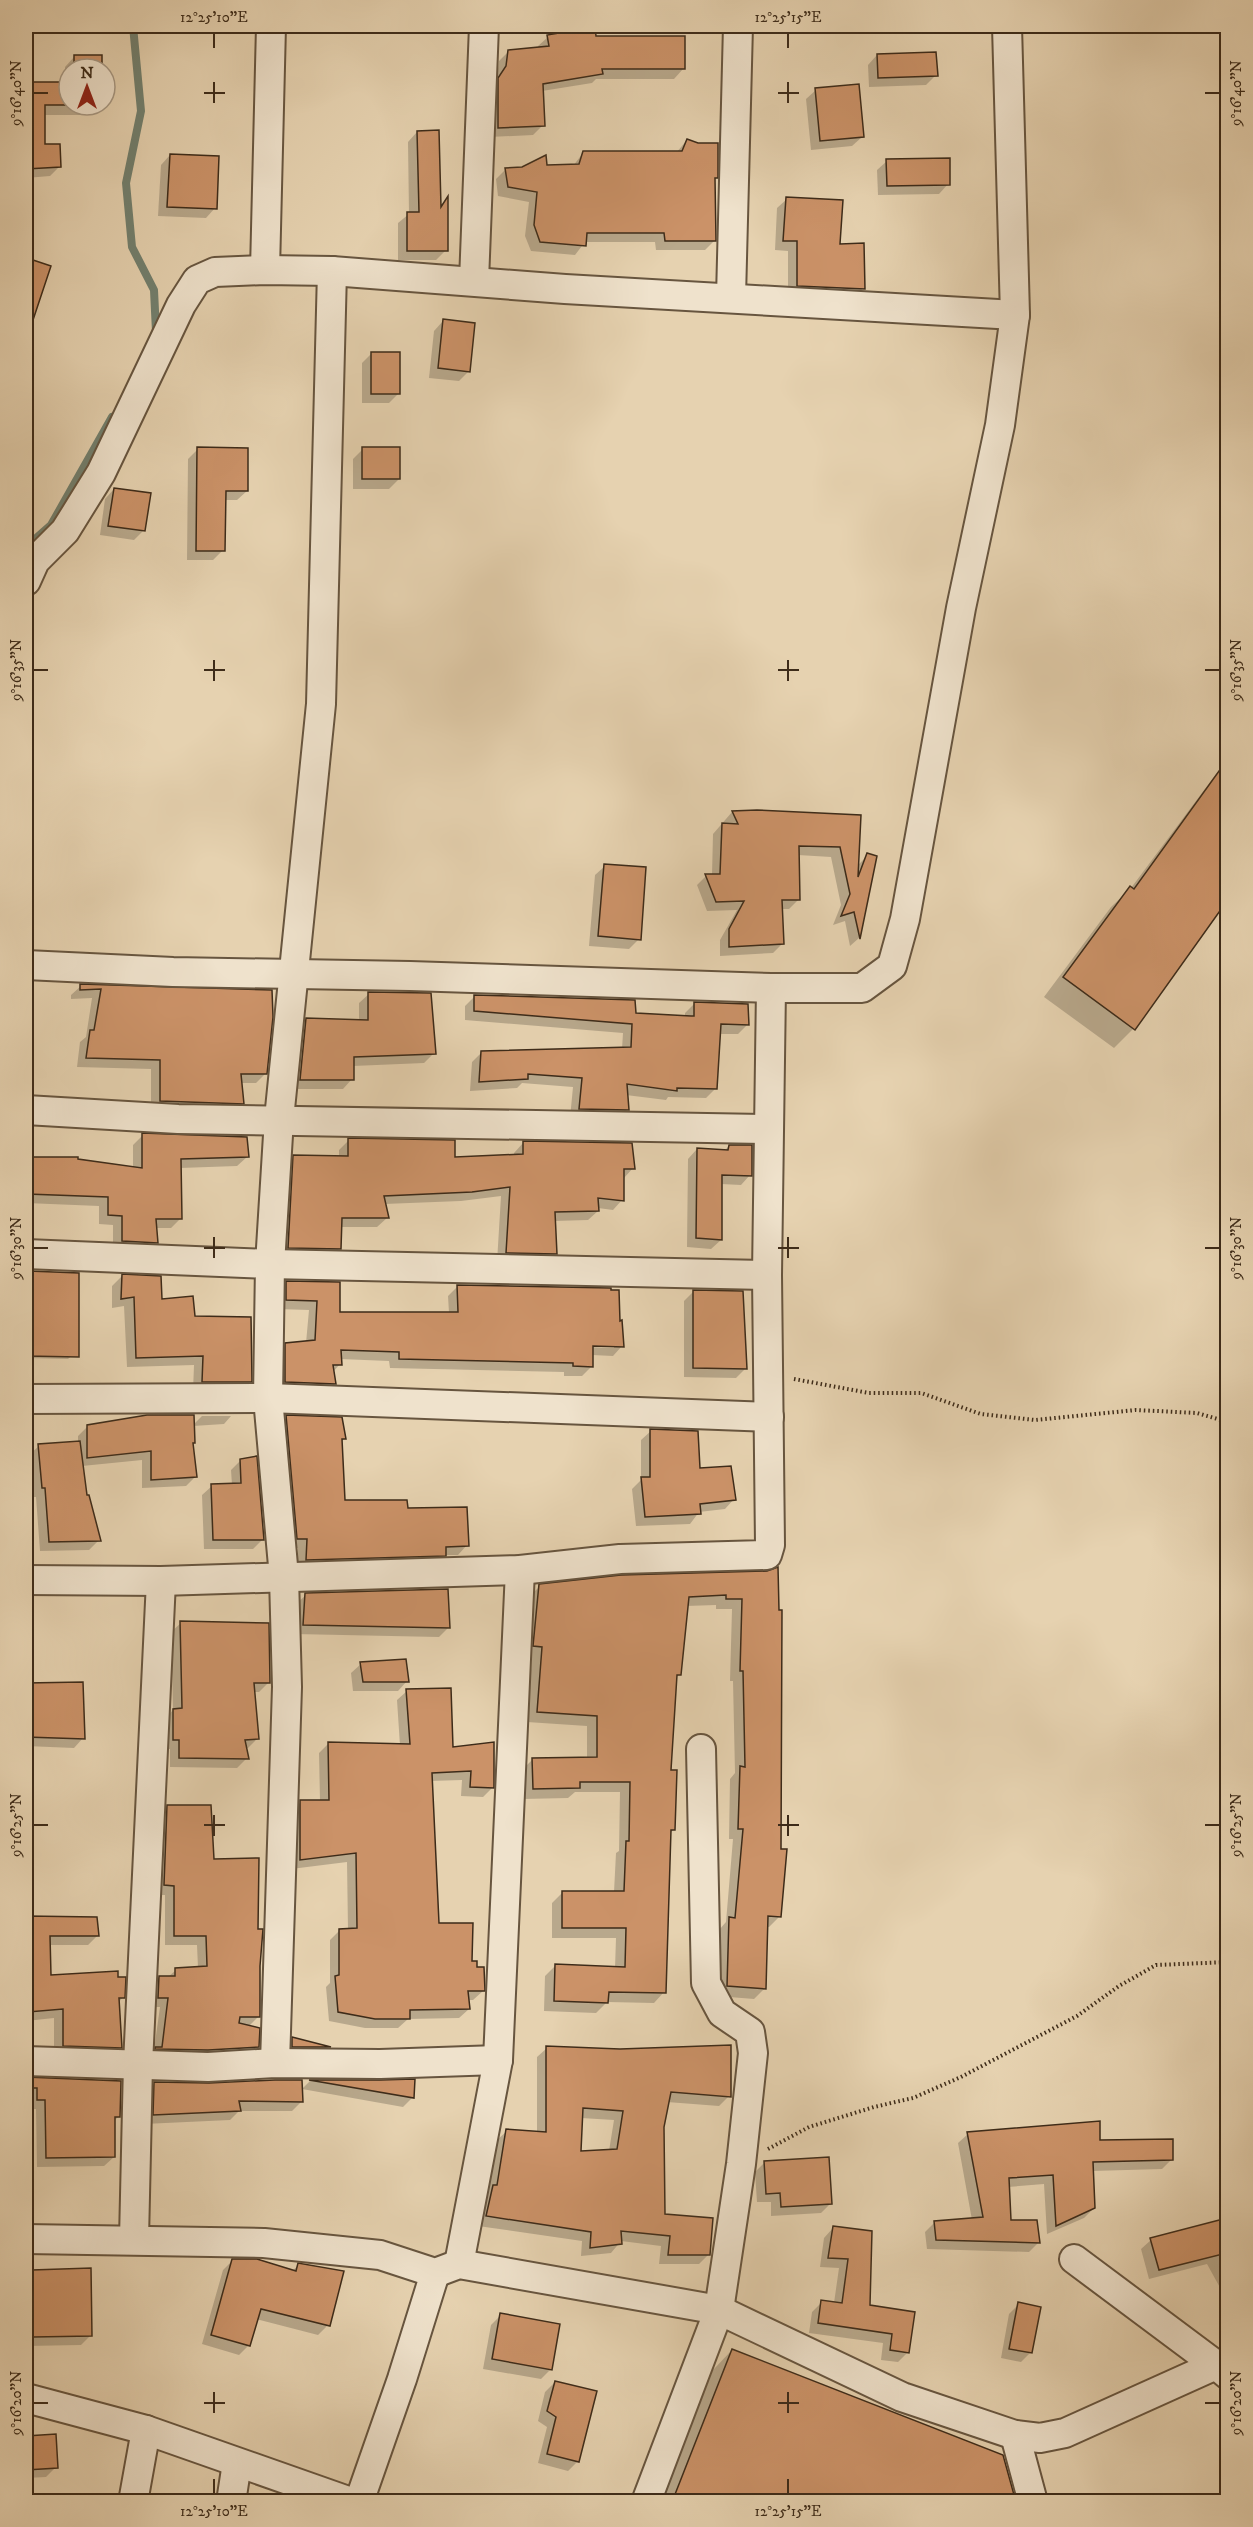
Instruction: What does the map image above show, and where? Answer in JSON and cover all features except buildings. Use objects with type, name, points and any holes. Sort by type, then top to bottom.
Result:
[{"type":"street","points":[[265,270],[271,26]]},
{"type":"street","points":[[474,281],[484,26]]},
{"type":"street","points":[[731,297],[738,26]]},
{"type":"street","points":[[26,965],[173,972],[771,988],[862,988],[892,966],[905,919],[961,608],[1000,425],[1015,315],[1007,26]]},
{"type":"street","points":[[275,2063],[287,1688],[284,1577],[268,1398],[270,1264],[279,1119],[321,704],[332,271]]},
{"type":"street","points":[[26,581],[35,561],[65,531],[102,473],[181,305],[197,280],[215,272],[332,271],[565,289],[1015,315]]},
{"type":"street","points":[[26,1580],[161,1581],[520,1570],[620,1559],[766,1555],[770,1545],[767,1275],[771,988]]},
{"type":"street","points":[[26,1110],[178,1119],[768,1129]]},
{"type":"street","points":[[26,1254],[270,1264],[767,1275]]},
{"type":"street","points":[[26,1399],[268,1398],[770,1417]]},
{"type":"street","points":[[359,2502],[402,2379],[447,2269],[498,2060],[520,1570]]},
{"type":"street","points":[[134,2239],[138,2064],[161,1581]]},
{"type":"street","points":[[646,2502],[719,2310],[741,2164],[753,2053],[750,2032],[722,2013],[706,1983],[701,1749]]},
{"type":"street","points":[[26,2061],[208,2067],[275,2063],[498,2060]]},
{"type":"street","points":[[26,2239],[134,2239],[264,2243],[380,2255],[447,2269],[719,2310],[902,2397],[1015,2435],[1040,2438],[1065,2433],[1222,2370]]},
{"type":"street","points":[[1074,2259],[1222,2370]]},
{"type":"street","points":[[26,2398],[146,2430],[351,2502]]},
{"type":"street","points":[[133,2502],[146,2430]]},
{"type":"street","points":[[1015,2435],[1033,2502]]},
{"type":"street","points":[[231,2502],[237,2463]]},
{"type":"path","points":[[769,1376],[869,1394],[921,1393],[981,1414],[1035,1420],[1136,1410],[1197,1413],[1227,1422]]},
{"type":"path","points":[[741,2164],[810,2127],[873,2107],[913,2098],[961,2078],[1077,2016],[1119,1986],[1156,1965],[1227,1962]]},
{"type":"waterway","points":[[133,26],[141,111],[126,183],[132,247],[154,290],[156,332]]},
{"type":"waterway","points":[[26,547],[51,525],[112,417]]}]
